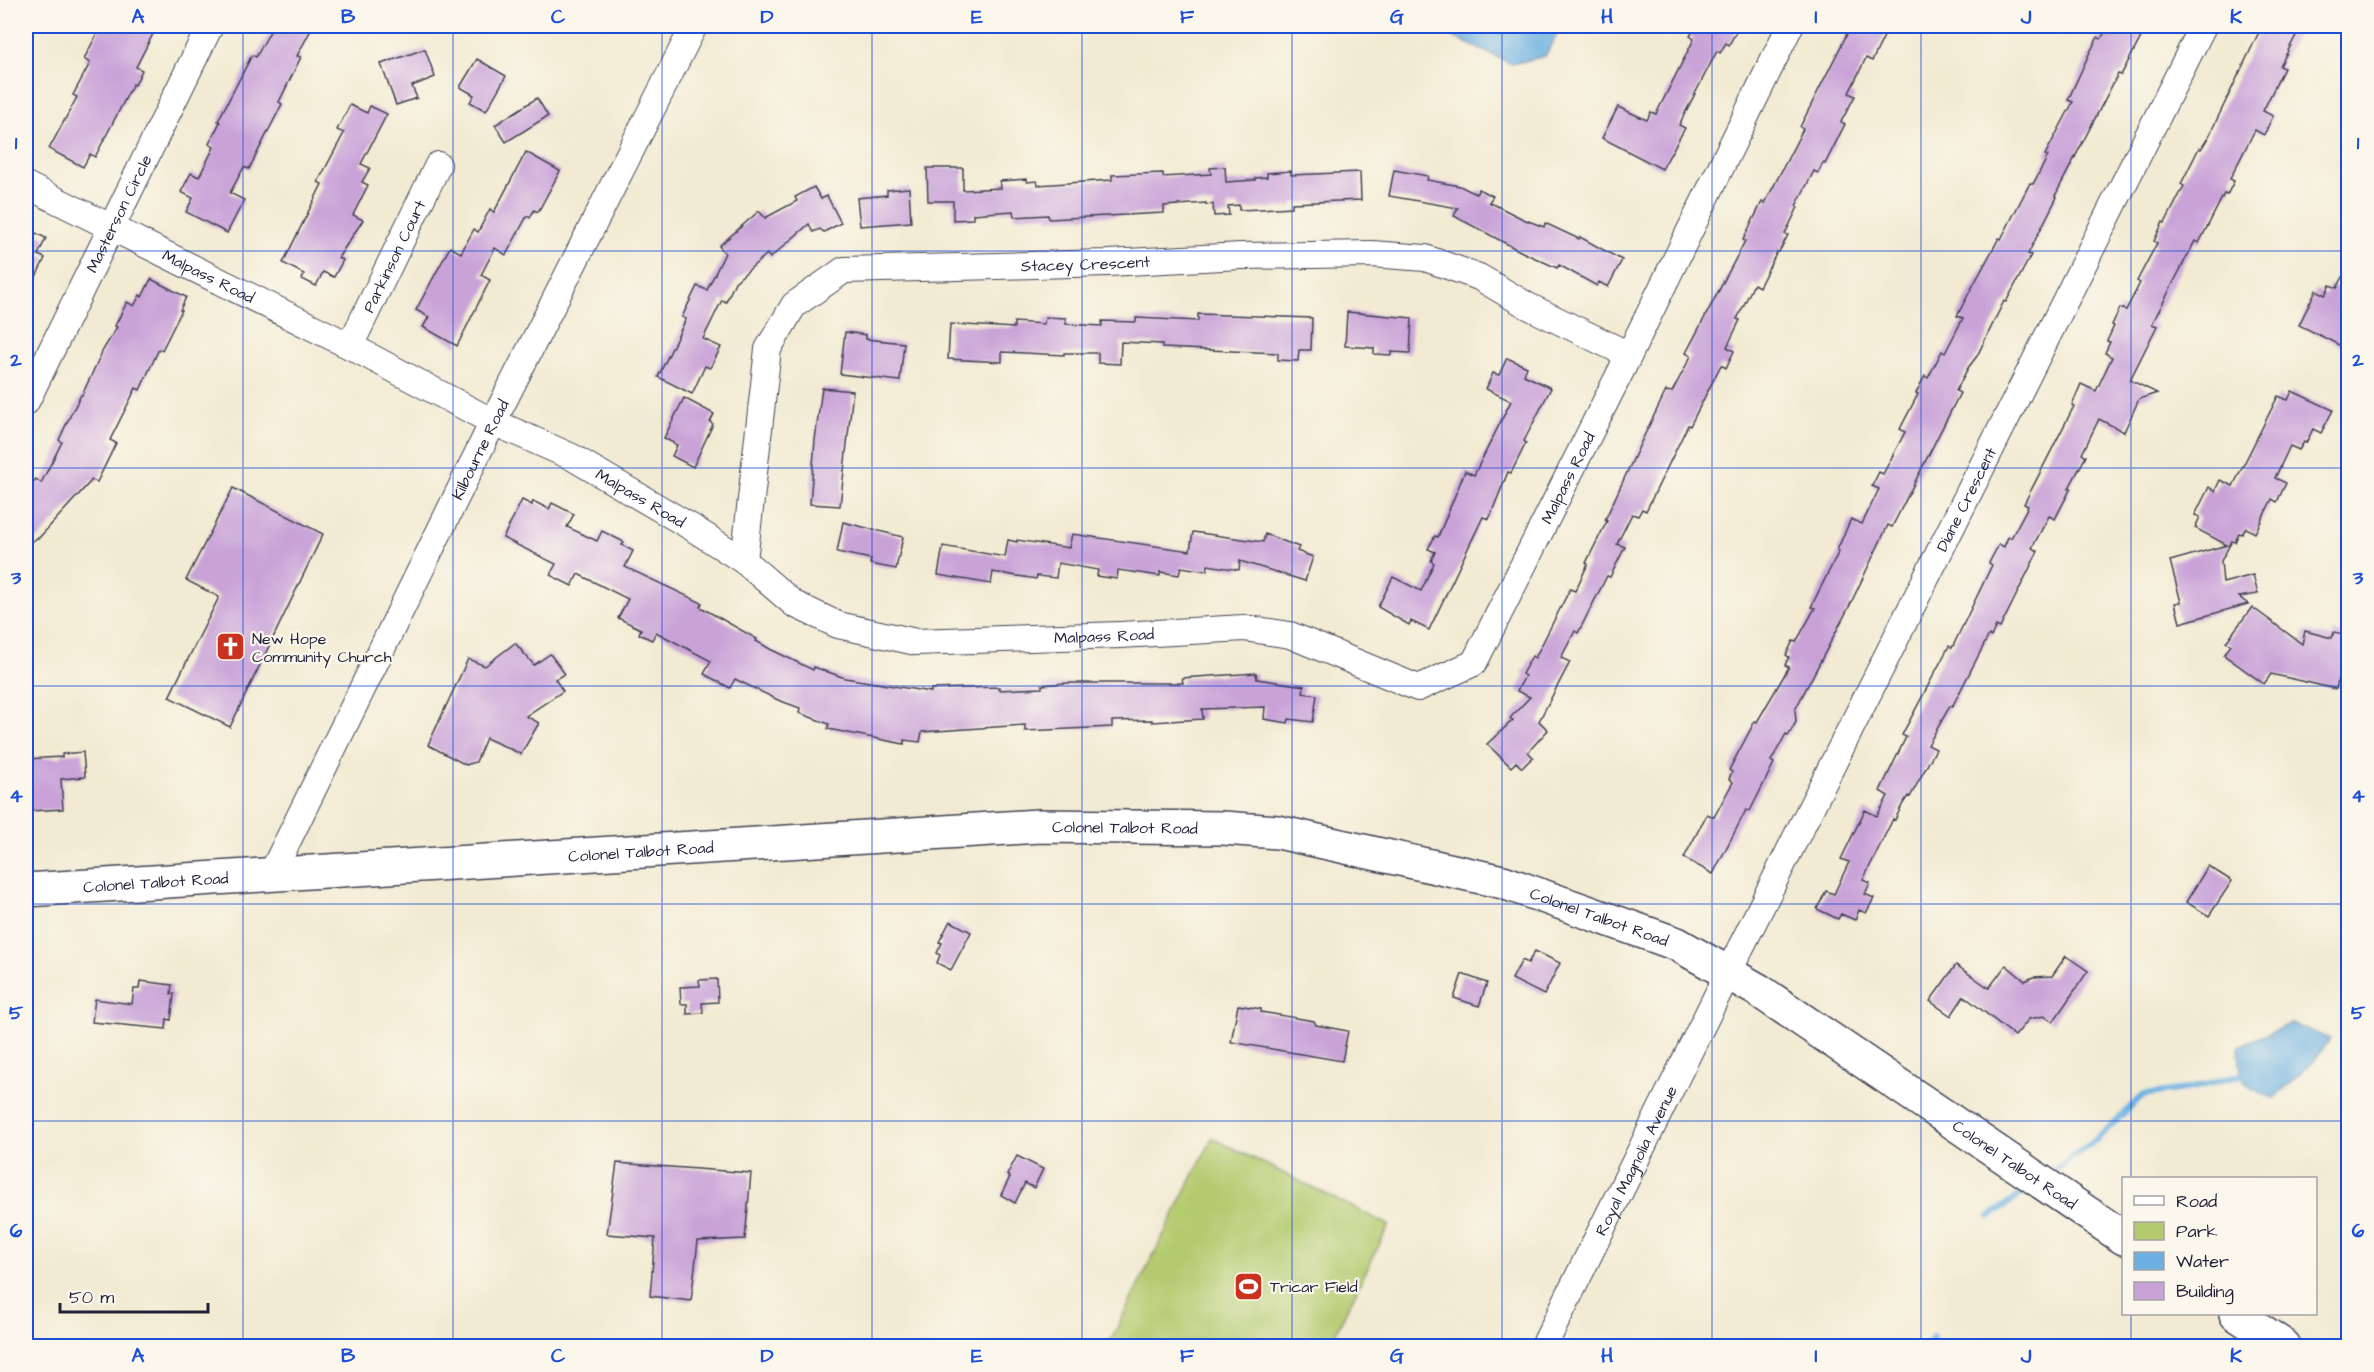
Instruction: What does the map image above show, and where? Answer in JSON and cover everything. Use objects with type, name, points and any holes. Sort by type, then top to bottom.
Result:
[{"type":"main road","name":"Colonel Talbot Road","points":[[26,890],[1039,825],[1223,828],[1278,832],[1503,882],[1677,945],[1758,990],[2122,1237]]},
{"type":"main road","points":[[2237,1315],[2284,1347]]},
{"type":"street","name":"Masterson Circle","points":[[26,402],[210,26]]},
{"type":"street","name":"Kilbourne Road","points":[[271,874],[493,422],[693,26]]},
{"type":"street","name":"Malpass Road","points":[[26,185],[350,346],[493,422],[572,457],[744,561],[794,604],[838,625],[916,642],[1244,628],[1290,635],[1418,688],[1474,663],[1629,355],[1790,26]]},
{"type":"street","name":"Diane Crescent","points":[[1728,973],[2203,26]]},
{"type":"street","name":"Parkinson Court","points":[[350,346],[438,165]]},
{"type":"street","name":"Stacey Crescent","points":[[744,561],[768,349],[794,305],[844,270],[1108,263],[1241,256],[1372,254],[1425,258],[1479,277],[1528,306],[1629,355]]},
{"type":"street","name":"Royal Magnolia Avenue","points":[[1544,1347],[1728,973]]},
{"type":"green space","name":"Tricar Field","points":[[1212,1138],[1389,1225],[1329,1346],[1108,1346]]},
{"type":"water","points":[[1430,26],[1561,26],[1545,56],[1512,64]]},
{"type":"water","points":[[2292,1023],[2330,1039],[2313,1062],[2274,1098],[2254,1090],[2244,1080],[2239,1046]]},
{"type":"building","points":[[101,26],[157,26],[136,67],[142,70],[135,85],[133,84],[95,157],[90,154],[83,167],[49,149],[77,97],[73,95],[90,63],[84,59]]},
{"type":"building","points":[[273,26],[313,26],[297,56],[301,57],[279,102],[282,104],[249,169],[244,167],[230,193],[244,200],[227,233],[186,212],[193,198],[181,192],[191,173],[199,177],[214,147],[209,144],[220,122],[218,121],[252,55],[256,57]]},
{"type":"building","points":[[1696,26],[1739,26],[1729,45],[1726,43],[1720,53],[1717,51],[1679,125],[1685,128],[1662,169],[1602,138],[1618,107],[1647,120],[1651,112],[1656,114],[1694,39],[1690,36]]},
{"type":"building","points":[[1851,26],[1889,26],[1872,61],[1866,58],[1849,93],[1855,96],[1841,122],[1845,124],[1825,164],[1823,163],[1818,173],[1814,171],[1796,206],[1798,207],[1785,234],[1788,235],[1759,287],[1754,284],[1737,319],[1740,320],[1727,347],[1734,351],[1726,368],[1721,365],[1690,426],[1688,425],[1646,511],[1642,509],[1638,516],[1632,514],[1617,544],[1625,547],[1610,577],[1607,576],[1578,633],[1575,631],[1561,658],[1570,662],[1539,721],[1548,730],[1528,752],[1533,757],[1522,768],[1516,762],[1511,767],[1487,744],[1513,720],[1510,718],[1530,697],[1517,691],[1525,676],[1522,674],[1532,656],[1535,658],[1570,589],[1575,591],[1642,440],[1666,391],[1672,392],[1691,356],[1686,353],[1745,241],[1743,240],[1762,202],[1765,203],[1803,129],[1800,127]]},
{"type":"building","points":[[2108,26],[2147,26],[2121,75],[2118,74],[2055,196],[2057,197],[2028,254],[2031,255],[1956,391],[1960,393],[1892,527],[1888,525],[1850,605],[1795,710],[1796,722],[1788,736],[1786,734],[1771,761],[1774,763],[1750,811],[1746,810],[1713,874],[1684,858],[1707,814],[1714,817],[1733,782],[1729,779],[1732,772],[1729,770],[1755,721],[1757,722],[1789,667],[1785,665],[1789,657],[1786,655],[1815,608],[1811,607],[1839,551],[1837,550],[1851,519],[1862,524],[1879,489],[1872,486],[1879,472],[1883,474],[1905,432],[1900,429],[1918,394],[1916,393],[1925,376],[1928,378],[1942,351],[1945,353],[1963,318],[1957,316],[2030,183],[2033,184],[2048,156],[2045,155],[2073,102],[2068,100],[2089,54],[2098,37],[2101,39]]},
{"type":"building","points":[[2262,26],[2301,26],[2280,66],[2284,68],[2263,111],[2273,116],[2264,135],[2255,130],[2230,179],[2234,181],[2227,195],[2224,194],[2199,243],[2195,241],[2152,324],[2157,326],[2130,380],[2157,393],[2139,399],[2124,432],[2099,419],[2082,454],[2086,456],[2055,519],[2049,516],[2032,548],[2038,551],[2000,628],[1996,626],[1991,637],[1989,635],[1952,707],[1950,706],[1928,745],[1936,749],[1910,797],[1908,796],[1902,805],[1895,820],[1893,819],[1863,880],[1870,883],[1865,894],[1874,898],[1866,913],[1859,910],[1855,920],[1841,914],[1838,919],[1817,909],[1826,891],[1834,894],[1849,862],[1841,859],[1865,810],[1877,816],[1888,796],[1880,791],[1906,737],[1902,735],[1949,646],[1952,648],[1992,565],[1989,563],[1999,544],[2004,547],[2008,537],[2011,538],[2028,506],[2024,504],[2074,406],[2072,405],[2081,384],[2096,391],[2112,357],[2105,353],[2110,342],[2107,341],[2114,326],[2112,325],[2120,308],[2126,310],[2140,283],[2137,281],[2157,243],[2154,241],[2184,186],[2181,184],[2199,148],[2201,149],[2208,138]]},
{"type":"building","points":[[425,49],[435,77],[412,86],[417,98],[396,105],[381,64]]},
{"type":"building","points":[[477,59],[506,76],[486,111],[470,102],[474,95],[460,87]]},
{"type":"building","points":[[537,98],[548,116],[506,142],[495,125]]},
{"type":"building","points":[[350,105],[367,113],[370,106],[387,114],[361,164],[370,168],[362,182],[368,185],[353,215],[363,220],[338,258],[343,260],[334,277],[323,272],[316,286],[302,279],[304,274],[283,263],[322,184],[318,182],[344,133],[337,130]]},
{"type":"building","points":[[526,152],[560,171],[538,212],[534,210],[530,218],[527,216],[506,255],[495,248],[481,275],[490,280],[457,346],[423,327],[429,317],[416,310],[450,247],[461,253],[474,229],[478,232],[490,209],[494,212]]},
{"type":"building","points":[[1225,167],[1226,182],[1255,180],[1255,178],[1267,177],[1267,173],[1291,171],[1291,175],[1360,172],[1361,200],[1292,203],[1292,207],[1239,210],[1239,205],[1228,206],[1229,215],[1214,216],[1213,204],[1206,205],[1206,203],[1164,206],[1164,213],[1049,219],[1048,215],[1014,217],[1013,211],[973,214],[973,219],[953,220],[953,201],[928,201],[927,168],[963,168],[963,190],[1001,188],[1000,181],[1027,179],[1027,182],[1037,181],[1038,185],[1112,180],[1112,175],[1163,173],[1163,177],[1211,174],[1210,168]]},
{"type":"building","points":[[1394,170],[1428,176],[1427,180],[1460,186],[1476,194],[1479,189],[1493,196],[1489,202],[1523,219],[1544,227],[1545,223],[1579,239],[1580,237],[1622,260],[1608,287],[1599,282],[1597,286],[1559,265],[1557,268],[1522,252],[1454,216],[1458,208],[1389,196]]},
{"type":"building","points":[[814,187],[821,199],[827,196],[841,223],[824,232],[820,229],[813,232],[809,224],[770,258],[767,254],[735,282],[726,302],[722,300],[703,339],[721,347],[710,368],[705,366],[692,394],[658,377],[686,319],[682,317],[697,286],[707,290],[725,253],[719,246],[759,211],[765,218],[797,201],[795,197]]},
{"type":"building","points":[[909,188],[911,222],[860,226],[857,198],[887,195],[887,190]]},
{"type":"building","points":[[26,228],[46,238],[38,255],[45,258],[26,298]]},
{"type":"building","points":[[2349,266],[2349,350],[2299,325],[2316,290],[2325,295],[2330,285],[2337,288]]},
{"type":"building","points":[[151,279],[186,297],[180,310],[182,310],[162,350],[159,349],[140,390],[136,388],[110,440],[116,443],[97,482],[92,480],[38,539],[26,546],[26,490],[36,479],[41,483],[62,442],[59,440],[71,414],[117,327],[115,326],[127,302],[134,306],[140,295],[142,297]]},
{"type":"building","points":[[1347,312],[1412,318],[1410,353],[1374,354],[1374,348],[1345,346]]},
{"type":"building","points":[[1198,314],[1312,318],[1311,350],[1299,350],[1298,361],[1278,360],[1278,353],[1162,348],[1162,344],[1121,342],[1120,364],[1098,363],[1098,353],[1064,353],[1064,355],[1002,352],[1002,362],[948,359],[950,324],[1014,328],[1014,322],[1044,324],[1045,317],[1066,318],[1066,324],[1102,326],[1102,321],[1136,322],[1136,318],[1198,321]]},
{"type":"building","points":[[845,332],[866,335],[866,339],[904,343],[900,381],[840,374]]},
{"type":"building","points":[[1507,358],[1527,367],[1524,375],[1551,388],[1524,441],[1526,443],[1511,473],[1508,472],[1489,519],[1483,517],[1429,630],[1411,621],[1409,625],[1378,607],[1393,577],[1421,591],[1434,563],[1431,561],[1435,552],[1428,549],[1435,536],[1438,537],[1465,471],[1474,475],[1511,401],[1486,389],[1493,373],[1499,375]]},
{"type":"building","points":[[822,388],[853,391],[840,506],[810,504]]},
{"type":"building","points":[[2292,391],[2333,410],[2321,433],[2313,429],[2306,443],[2304,442],[2299,450],[2290,446],[2275,478],[2286,483],[2277,502],[2272,499],[2255,533],[2246,528],[2242,534],[2239,533],[2221,561],[2223,583],[2253,575],[2258,594],[2239,597],[2248,604],[2180,623],[2175,603],[2181,602],[2170,561],[2227,545],[2195,528],[2200,517],[2195,515],[2209,487],[2215,491],[2220,480],[2233,486],[2278,396],[2288,400]]},
{"type":"building","points":[[684,398],[714,414],[710,422],[713,424],[693,467],[672,456],[677,445],[664,438]]},
{"type":"building","name":"New Hope Community Church","points":[[233,488],[323,534],[230,727],[169,697],[219,597],[186,580]]},
{"type":"building","points":[[522,500],[532,505],[533,501],[549,509],[552,503],[574,514],[567,527],[597,541],[602,531],[624,542],[622,545],[633,551],[625,567],[702,603],[700,607],[757,639],[756,641],[813,670],[814,667],[845,678],[931,692],[931,689],[1042,688],[1042,685],[1065,683],[1183,683],[1182,678],[1256,673],[1257,679],[1304,686],[1303,693],[1317,695],[1313,722],[1289,719],[1288,723],[1264,719],[1265,707],[1202,709],[1203,719],[1152,722],[1152,720],[1112,721],[1112,727],[1025,731],[1025,725],[922,732],[920,742],[904,740],[904,744],[828,729],[829,724],[799,713],[800,708],[735,679],[730,688],[704,674],[711,661],[656,632],[652,640],[639,634],[641,629],[618,618],[628,599],[578,574],[572,586],[550,575],[556,564],[503,538]]},
{"type":"building","points":[[843,522],[903,537],[896,569],[870,564],[871,559],[837,552]]},
{"type":"building","points":[[1193,532],[1263,542],[1265,534],[1299,547],[1297,551],[1313,557],[1305,581],[1240,561],[1239,570],[1208,565],[1207,571],[1181,567],[1179,575],[1160,572],[1160,576],[1118,570],[1117,579],[1097,576],[1098,570],[1058,563],[1056,578],[1037,576],[1036,579],[993,572],[991,584],[938,575],[943,546],[1005,557],[1008,540],[1069,548],[1072,534],[1190,551]]},
{"type":"building","points":[[2252,607],[2302,644],[2305,631],[2332,638],[2334,632],[2349,635],[2349,683],[2338,680],[2336,689],[2271,674],[2264,684],[2224,655],[2231,645],[2226,642]]},
{"type":"building","points":[[515,643],[534,665],[550,654],[565,674],[555,679],[563,691],[526,716],[539,723],[521,754],[486,738],[476,762],[466,765],[428,745],[468,659],[485,666]]},
{"type":"building","points":[[83,752],[85,777],[61,779],[63,809],[30,811],[26,759],[62,757],[62,754]]},
{"type":"building","points":[[2208,866],[2232,881],[2209,916],[2186,902]]},
{"type":"building","points":[[950,921],[971,932],[951,970],[937,963],[940,955],[937,953],[942,943],[939,942]]},
{"type":"building","points":[[1535,951],[1560,963],[1544,995],[1512,979],[1522,960],[1528,963]]},
{"type":"building","points":[[2066,956],[2088,971],[2053,1022],[2044,1016],[2029,1019],[2015,1036],[1964,996],[1951,1016],[1930,1001],[1956,965],[1989,988],[2006,965],[2025,981],[2033,977],[2052,976]]},
{"type":"building","points":[[1462,974],[1487,983],[1479,1006],[1454,998]]},
{"type":"building","points":[[717,979],[718,1002],[702,1003],[703,1013],[687,1014],[687,1004],[681,1004],[680,987],[700,986],[699,980]]},
{"type":"building","points":[[140,981],[172,985],[171,994],[174,994],[171,1020],[167,1019],[166,1029],[92,1022],[95,999],[132,1004],[134,989],[139,989]]},
{"type":"building","points":[[1238,1005],[1261,1009],[1261,1012],[1314,1021],[1316,1025],[1348,1031],[1342,1061],[1231,1042]]},
{"type":"building","points":[[1017,1156],[1043,1169],[1034,1188],[1025,1183],[1015,1203],[1001,1195],[1010,1177],[1007,1175]]},
{"type":"building","points":[[617,1163],[751,1173],[745,1239],[698,1241],[691,1301],[650,1296],[655,1238],[607,1234]]},
{"type":"waterway","points":[[2048,1175],[2097,1139],[2143,1095],[2192,1088],[2241,1075]]},
{"type":"waterway","points":[[1989,1217],[2030,1188]]},
{"type":"waterway","points":[[1928,1346],[1933,1337]]},
{"type":"place","name":"New Hope Community Church","points":[[231,647]]},
{"type":"place","name":"Tricar Field","points":[[1249,1286]]}]
